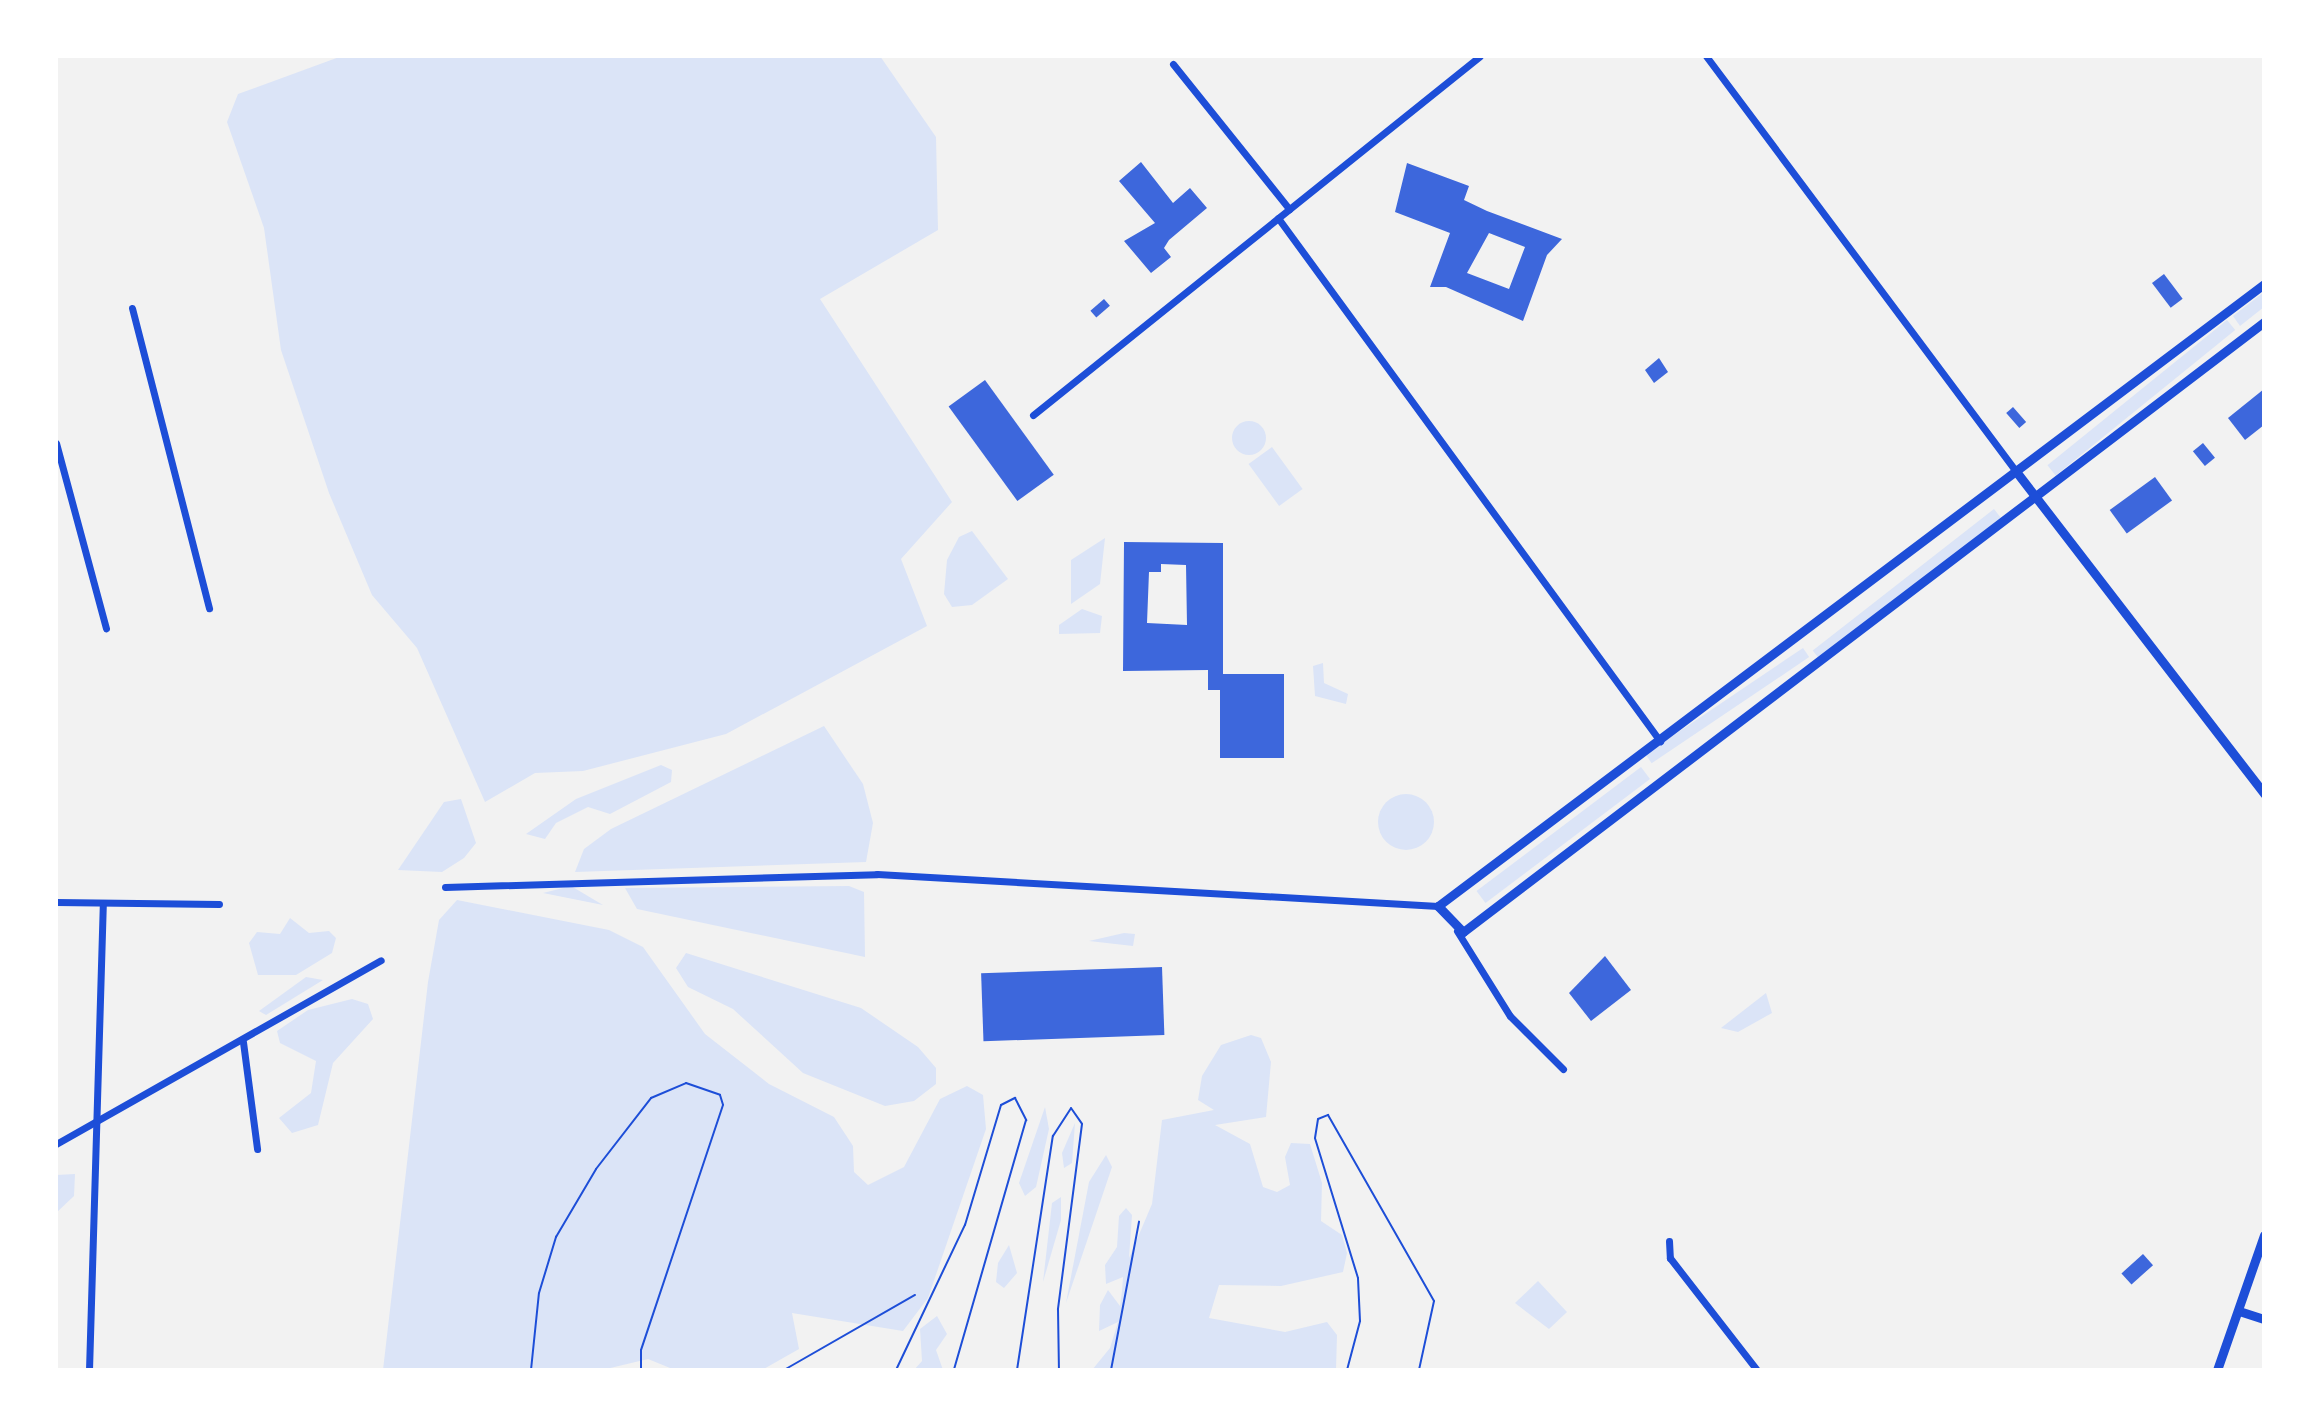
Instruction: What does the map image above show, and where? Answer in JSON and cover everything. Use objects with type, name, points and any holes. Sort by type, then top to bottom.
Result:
[{"type":"street","points":[[1033,415],[1480,56]]},
{"type":"street","points":[[1706,56],[2018,474],[2264,794]]},
{"type":"street","points":[[1173,64],[1289,209]]},
{"type":"street","points":[[1278,218],[1660,741]]},
{"type":"street","points":[[445,887],[877,874],[1438,906],[2018,474],[2264,284]]},
{"type":"street","points":[[132,308],[209,608]]},
{"type":"street","points":[[1457,931],[2037,499],[2264,322]]},
{"type":"street","points":[[56,443],[106,628]]},
{"type":"street","points":[[56,902],[219,904]]},
{"type":"street","points":[[89,1370],[103,903]]},
{"type":"street","points":[[1438,906],[1510,1016],[1563,1069]]},
{"type":"street","points":[[56,1144],[243,1042],[381,960]]},
{"type":"street","points":[[243,1042],[257,1149]]},
{"type":"street","points":[[2217,1370],[2264,1235]]},
{"type":"street","points":[[1669,1241],[1670,1258],[1757,1370]]},
{"type":"street","points":[[2239,1311],[2264,1319]]},
{"type":"path","points":[[531,1370],[539,1293],[556,1237],[596,1169],[651,1098],[686,1083],[720,1095],[723,1105],[641,1350],[641,1370]]},
{"type":"path","points":[[896,1370],[965,1225],[1001,1105],[1015,1098],[1026,1120],[954,1370]]},
{"type":"path","points":[[1017,1370],[1053,1136],[1071,1108],[1082,1124],[1058,1309],[1059,1370]]},
{"type":"path","points":[[1347,1370],[1360,1321],[1358,1278],[1315,1138],[1314,1126],[1328,1115],[1434,1301],[1419,1370]]},
{"type":"path","points":[[1111,1370],[1139,1222]]},
{"type":"path","points":[[784,1370],[915,1295]]},
{"type":"shaded area","points":[[342,56],[880,56],[936,137],[938,230],[820,299],[952,502],[901,559],[927,626],[726,734],[583,771],[535,773],[485,802],[417,648],[372,595],[329,493],[281,350],[264,228],[227,122],[238,94]]},
{"type":"shaded area","points":[[2264,292],[2264,307],[2240,326],[2233,316]]},
{"type":"shaded area","points":[[2227,320],[2235,330],[2056,475],[2047,465]]},
{"type":"shaded area","points":[[1249,421],[1261,426],[1266,438],[1261,450],[1249,455],[1237,450],[1232,438],[1237,426]]},
{"type":"shaded area","points":[[1272,447],[1303,489],[1279,506],[1249,464]]},
{"type":"shaded area","points":[[1994,509],[2001,518],[1820,659],[1813,651]]},
{"type":"shaded area","points":[[972,531],[1008,579],[972,605],[952,607],[944,594],[947,560],[959,537]]},
{"type":"shaded area","points":[[1105,538],[1100,584],[1071,604],[1071,560]]},
{"type":"shaded area","points":[[1082,609],[1102,616],[1100,633],[1059,634],[1059,625]]},
{"type":"shaded area","points":[[1803,648],[1809,657],[1652,763],[1645,754]]},
{"type":"shaded area","points":[[1323,663],[1324,683],[1348,694],[1346,704],[1315,696],[1313,666]]},
{"type":"shaded area","points":[[824,726],[863,784],[873,823],[866,862],[575,872],[584,849],[611,829]]},
{"type":"shaded area","points":[[661,765],[672,770],[671,782],[610,814],[588,807],[556,823],[545,839],[526,834],[576,799]]},
{"type":"shaded area","points":[[1641,767],[1650,779],[1486,903],[1476,891]]},
{"type":"shaded area","points":[[1406,794],[1426,802],[1434,822],[1426,842],[1406,850],[1386,842],[1378,822],[1386,802]]},
{"type":"shaded area","points":[[461,799],[476,843],[464,858],[442,872],[398,870],[444,802]]},
{"type":"shaded area","points":[[571,886],[603,905],[543,893]]},
{"type":"shaded area","points":[[849,886],[864,892],[865,957],[637,909],[625,888]]},
{"type":"shaded area","points":[[457,900],[609,930],[643,947],[705,1034],[769,1084],[834,1117],[853,1146],[854,1172],[868,1185],[904,1167],[940,1099],[967,1086],[983,1095],[986,1129],[928,1298],[903,1331],[792,1313],[799,1349],[762,1370],[675,1370],[648,1359],[602,1370],[383,1370],[428,982],[439,920]]},
{"type":"shaded area","points":[[290,918],[309,933],[329,931],[336,938],[332,953],[296,975],[258,975],[249,943],[257,932],[280,934]]},
{"type":"shaded area","points":[[1124,933],[1135,934],[1133,946],[1089,941]]},
{"type":"shaded area","points":[[686,953],[861,1008],[918,1047],[936,1068],[936,1084],[914,1101],[885,1106],[803,1073],[733,1009],[688,987],[676,968]]},
{"type":"shaded area","points":[[306,977],[323,980],[266,1015],[259,1011]]},
{"type":"shaded area","points":[[1766,993],[1772,1013],[1738,1032],[1721,1028]]},
{"type":"shaded area","points":[[352,999],[368,1004],[373,1019],[333,1063],[318,1125],[292,1133],[279,1118],[311,1093],[316,1061],[280,1043],[277,1031],[308,1010]]},
{"type":"shaded area","points":[[1251,1035],[1261,1038],[1271,1062],[1266,1117],[1215,1125],[1250,1144],[1263,1187],[1277,1192],[1290,1185],[1285,1157],[1291,1143],[1310,1144],[1322,1183],[1321,1221],[1342,1235],[1347,1253],[1343,1272],[1281,1286],[1219,1285],[1209,1318],[1285,1332],[1327,1322],[1337,1335],[1336,1370],[1092,1370],[1110,1348],[1118,1322],[1099,1331],[1100,1305],[1108,1290],[1120,1306],[1122,1291],[1123,1277],[1106,1284],[1105,1265],[1117,1247],[1119,1216],[1126,1208],[1132,1215],[1129,1258],[1152,1204],[1162,1120],[1214,1110],[1198,1100],[1202,1076],[1221,1045]]},
{"type":"shaded area","points":[[1045,1107],[1049,1129],[1036,1187],[1025,1196],[1019,1183]]},
{"type":"shaded area","points":[[1075,1123],[1072,1163],[1064,1168],[1062,1153]]},
{"type":"shaded area","points":[[1106,1155],[1112,1167],[1066,1303],[1089,1182]]},
{"type":"shaded area","points":[[75,1174],[74,1196],[56,1213],[56,1175]]},
{"type":"shaded area","points":[[1061,1197],[1061,1220],[1043,1282],[1052,1203]]},
{"type":"shaded area","points":[[1009,1245],[1017,1273],[1004,1288],[996,1282],[998,1263]]},
{"type":"shaded area","points":[[1538,1281],[1567,1312],[1549,1329],[1515,1303]]},
{"type":"shaded area","points":[[937,1316],[947,1334],[936,1350],[943,1370],[914,1370],[922,1361],[920,1329]]},
{"type":"building","points":[[1141,162],[1173,203],[1190,188],[1207,208],[1169,240],[1164,248],[1171,257],[1151,273],[1124,241],[1155,223],[1119,181]]},
{"type":"building","points":[[1407,163],[1469,186],[1464,200],[1562,239],[1547,255],[1523,321],[1446,287],[1430,287],[1450,233],[1395,212]],"holes":[[[1489,233],[1525,247],[1509,289],[1467,273]]]},
{"type":"building","points":[[2164,274],[2183,299],[2171,308],[2152,283]]},
{"type":"building","points":[[1104,299],[1110,306],[1096,318],[1090,311]]},
{"type":"building","points":[[1659,358],[1668,372],[1654,383],[1645,370]]},
{"type":"building","points":[[985,380],[1054,475],[1017,501],[949,406]]},
{"type":"building","points":[[2264,389],[2264,425],[2245,440],[2228,418]]},
{"type":"building","points":[[2013,407],[2026,422],[2019,428],[2006,413]]},
{"type":"building","points":[[2203,443],[2215,458],[2205,466],[2193,451]]},
{"type":"building","points":[[2155,477],[2172,500],[2127,533],[2110,510]]},
{"type":"building","points":[[1124,542],[1223,543],[1223,674],[1284,674],[1284,758],[1220,758],[1220,690],[1208,690],[1208,670],[1123,671]],"holes":[[[1161,564],[1186,565],[1187,625],[1147,623],[1149,572],[1161,572]]]},
{"type":"building","points":[[1605,956],[1631,990],[1591,1021],[1569,993]]},
{"type":"building","points":[[1162,967],[1164,1035],[983,1041],[981,973]]},
{"type":"building","points":[[2143,1254],[2153,1265],[2131,1285],[2121,1273]]}]
